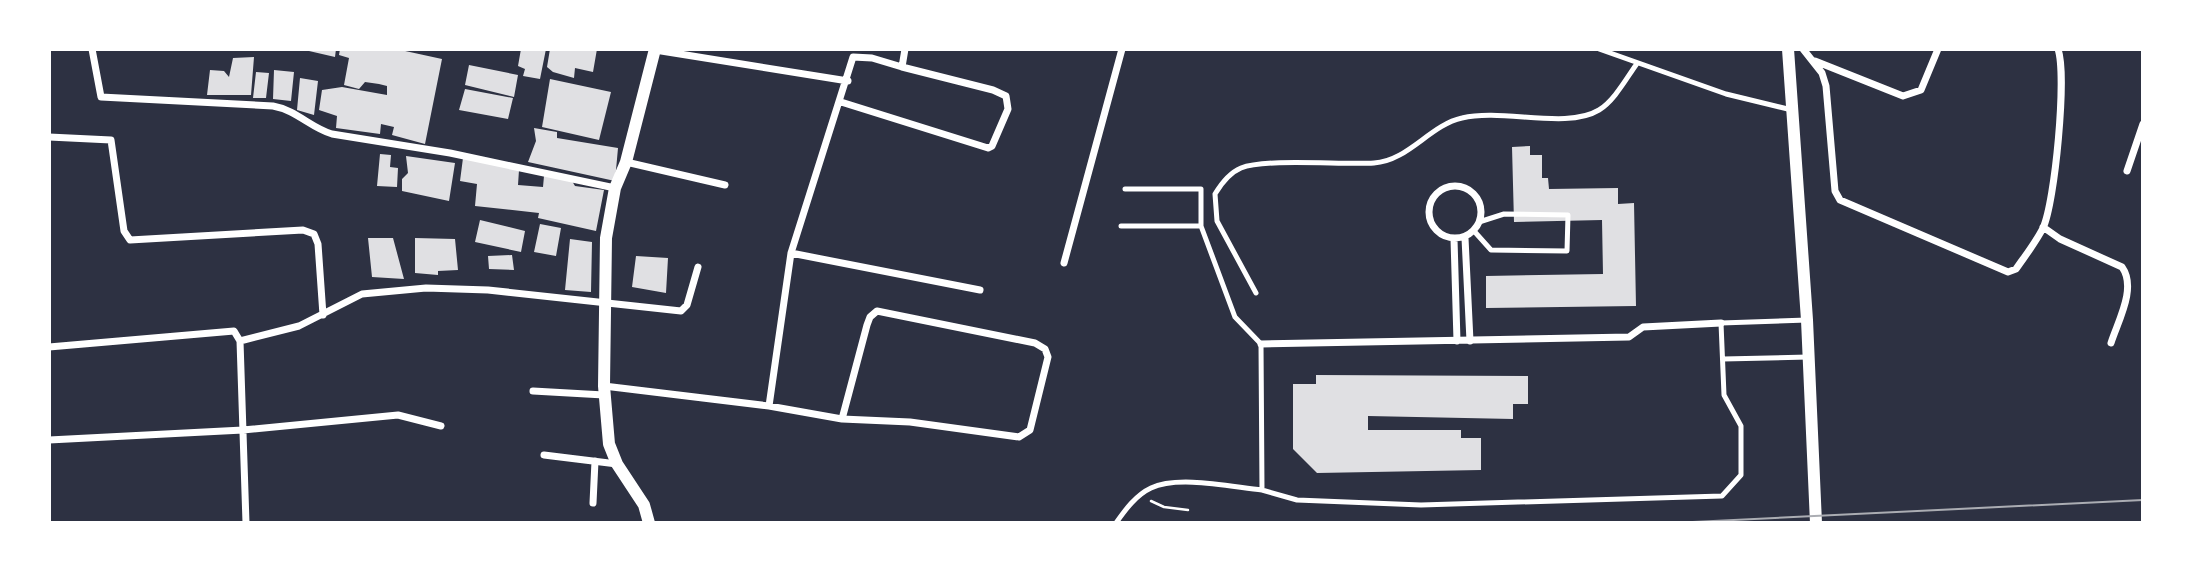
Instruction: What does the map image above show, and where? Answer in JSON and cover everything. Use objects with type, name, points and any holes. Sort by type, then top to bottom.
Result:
[{"type":"street","points":[[92,49],[101,97],[273,106],[294,113],[318,130],[332,134],[463,155],[615,188]]},
{"type":"street","points":[[902,67],[905,49]]},
{"type":"street","points":[[1064,263],[1122,49]]},
{"type":"street","points":[[1788,49],[1807,320],[1816,523]]},
{"type":"street","points":[[1803,49],[1814,61],[1826,86],[1835,191],[1840,200],[2008,272],[2016,269],[2043,227],[2062,91],[2058,49]]},
{"type":"street","points":[[1814,61],[1903,96],[1911,96],[1922,90],[1938,49]]},
{"type":"street","points":[[649,523],[644,505],[617,464],[606,429],[605,302],[606,238],[615,188],[626,162],[655,50],[848,80]]},
{"type":"street","points":[[769,406],[791,253],[848,80],[854,53],[993,90],[1006,96],[1008,109],[992,146],[988,148],[841,102]]},
{"type":"street","points":[[2127,171],[2143,124]]},
{"type":"street","points":[[49,137],[111,140],[124,231],[130,240],[303,230],[314,234],[318,244],[323,315]]},
{"type":"street","points":[[626,162],[725,185]]},
{"type":"street","points":[[1462,186],[1478,196],[1482,214],[1479,222],[1475,231],[1465,238],[1454,239],[1440,234],[1429,219],[1431,200],[1444,187],[1462,186]]},
{"type":"street","points":[[2043,227],[2060,239],[2122,267],[2128,276],[2129,286],[2111,343]]},
{"type":"street","points":[[1465,238],[1470,341]]},
{"type":"street","points":[[1454,239],[1457,341]]},
{"type":"street","points":[[791,253],[979,290]]},
{"type":"street","points":[[240,341],[299,326],[362,294],[426,289],[488,290],[681,311],[687,305],[698,267]]},
{"type":"street","points":[[533,391],[604,391],[769,406],[842,419],[910,422],[1019,437],[1030,430],[1048,357],[1045,349],[1035,343],[877,312],[867,325],[842,419]]},
{"type":"street","points":[[1261,344],[1629,337],[1643,327],[1721,323]]},
{"type":"street","points":[[49,347],[234,331],[240,341],[246,523]]},
{"type":"street","points":[[49,440],[243,430],[398,415],[441,426]]},
{"type":"street","points":[[544,456],[617,464]]},
{"type":"street","points":[[593,503],[595,461]]},
{"type":"lane","points":[[1599,49],[1636,65],[1727,94],[1792,110]]},
{"type":"lane","points":[[1255,293],[1217,221],[1215,194],[1234,172],[1254,166],[1377,163],[1404,152],[1446,123],[1479,115],[1497,113],[1547,118],[1576,117],[1600,110],[1636,65]]},
{"type":"lane","points":[[1125,189],[1201,189],[1201,226],[1235,317],[1261,344],[1262,490]]},
{"type":"lane","points":[[1475,231],[1491,250],[1567,251],[1568,215],[1504,214],[1479,222]]},
{"type":"lane","points":[[1121,226],[1201,226]]},
{"type":"lane","points":[[1116,523],[1129,504],[1152,487],[1179,482],[1262,490],[1297,500],[1420,505],[1722,496],[1741,475],[1741,426],[1724,395],[1721,323],[1807,320]]},
{"type":"lane","points":[[1723,359],[1808,357]]},
{"type":"path","points":[[1142,495],[1164,507],[1188,510]]},
{"type":"building","points":[[336,49],[335,57],[309,51]]},
{"type":"building","points":[[340,49],[396,49],[442,59],[425,144],[392,135],[394,127],[381,124],[380,134],[336,128],[337,116],[319,110],[322,90],[342,87],[387,95],[387,86],[379,84],[365,82],[359,89],[344,85],[349,58],[339,55]]},
{"type":"building","points":[[521,49],[546,49],[540,79],[523,76],[525,69],[518,66]]},
{"type":"building","points":[[550,49],[597,49],[593,72],[575,68],[574,78],[553,72],[547,67]]},
{"type":"building","points":[[254,57],[251,95],[207,95],[210,70],[224,71],[229,77],[233,58]]},
{"type":"building","points":[[469,65],[518,75],[514,97],[465,85]]},
{"type":"building","points":[[274,70],[294,72],[291,101],[273,99]]},
{"type":"building","points":[[256,72],[269,73],[266,98],[253,98]]},
{"type":"building","points":[[300,78],[318,81],[314,115],[297,110]]},
{"type":"building","points":[[550,79],[611,92],[599,140],[542,127]]},
{"type":"building","points":[[465,89],[513,98],[508,119],[459,110]]},
{"type":"building","points":[[534,128],[557,132],[557,138],[618,148],[615,181],[528,162],[536,141]]},
{"type":"building","points":[[1530,146],[1530,155],[1542,155],[1542,178],[1548,178],[1549,189],[1618,188],[1618,204],[1634,203],[1636,306],[1486,308],[1486,276],[1603,274],[1602,220],[1514,222],[1512,147]]},
{"type":"building","points":[[380,154],[391,155],[390,167],[398,168],[397,187],[377,186]]},
{"type":"building","points":[[406,156],[455,163],[449,201],[402,191],[402,179],[408,173]]},
{"type":"building","points":[[463,158],[519,170],[518,185],[543,187],[544,176],[572,181],[575,186],[604,190],[596,231],[538,218],[539,213],[475,206],[477,184],[460,181]]},
{"type":"building","points":[[480,220],[525,231],[521,252],[475,242]]},
{"type":"building","points":[[540,224],[561,228],[556,256],[534,252]]},
{"type":"building","points":[[368,238],[393,238],[404,279],[372,277]]},
{"type":"building","points":[[415,238],[455,239],[458,270],[438,271],[438,275],[415,273]]},
{"type":"building","points":[[570,239],[592,242],[591,292],[565,290]]},
{"type":"building","points":[[512,255],[514,270],[489,269],[488,256]]},
{"type":"building","points":[[636,256],[668,258],[666,293],[632,287]]},
{"type":"building","points":[[1316,375],[1528,376],[1528,404],[1513,404],[1513,419],[1368,416],[1368,430],[1461,430],[1461,438],[1481,438],[1481,470],[1317,473],[1293,449],[1293,384],[1316,384]]},
{"type":"tram line","points":[[1672,523],[2143,500]]}]
